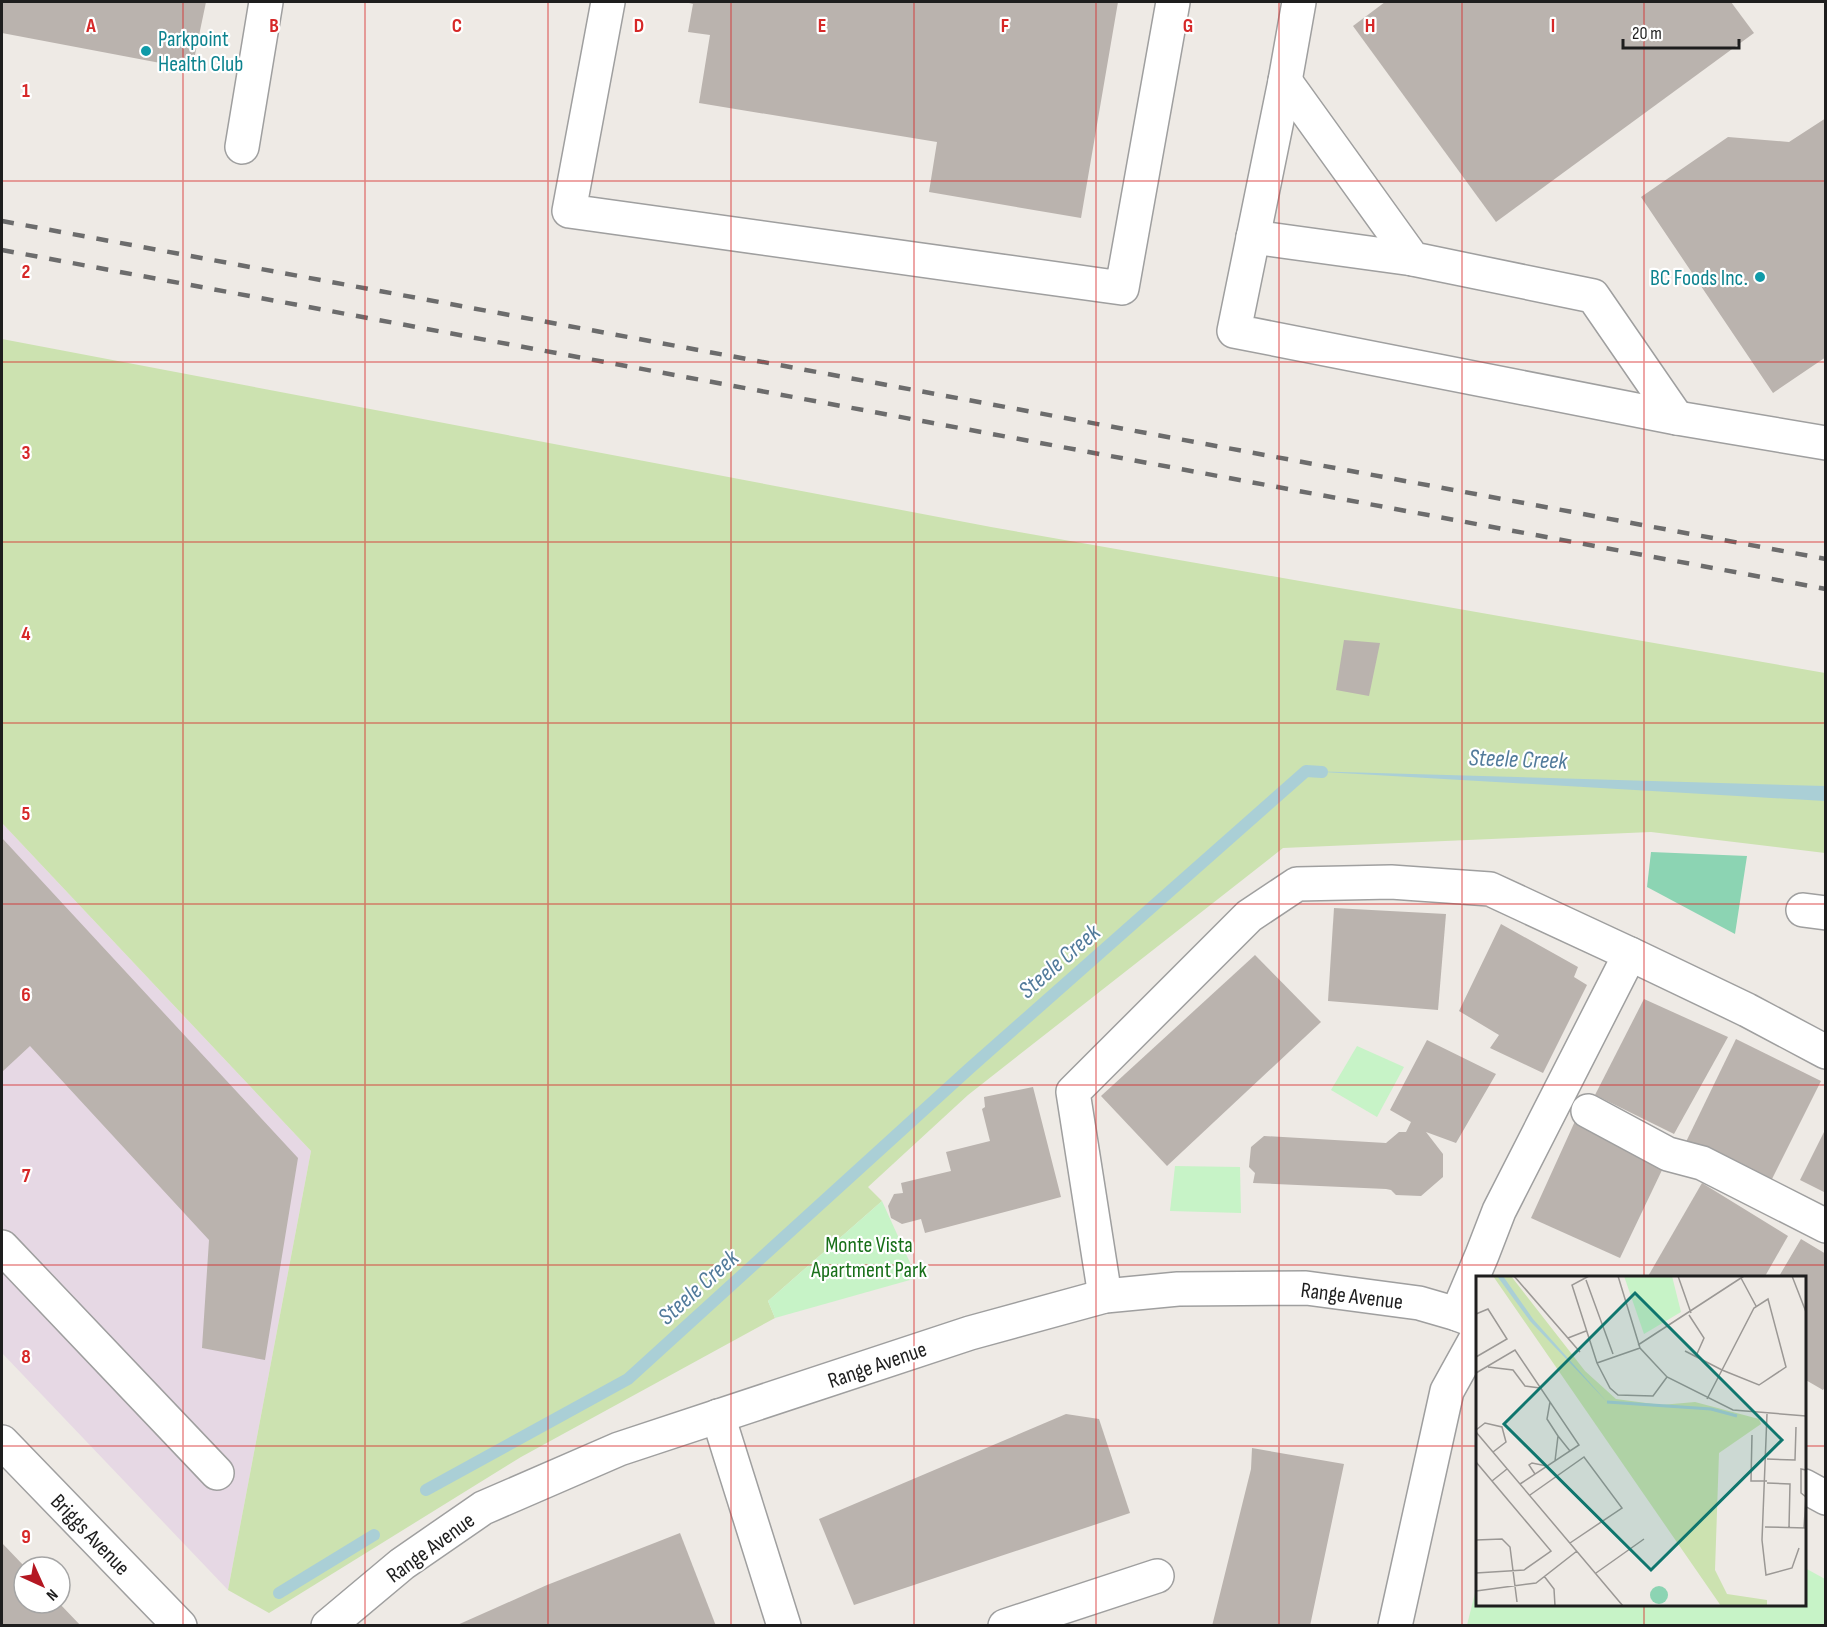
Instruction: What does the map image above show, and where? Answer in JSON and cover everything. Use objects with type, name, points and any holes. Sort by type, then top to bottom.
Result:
[{"type":"street","points":[[242,147],[266,2]]},
{"type":"street","points":[[608,2],[569,211],[1122,288],[1173,2]]},
{"type":"street","points":[[1299,2],[1234,331],[1677,418],[1826,443]]},
{"type":"street","points":[[1284,81],[1413,259]]},
{"type":"street","points":[[1253,237],[1413,259],[1593,296],[1677,418]]},
{"type":"street","points":[[1105,1296],[1073,1092],[1250,916],[1297,884],[1391,882],[1490,890],[1747,1010],[1826,1052]]},
{"type":"street","points":[[1479,1276],[1482,1255],[1499,1210],[1630,954]]},
{"type":"street","points":[[1588,1111],[1668,1154],[1702,1162],[1826,1226]]},
{"type":"street","points":[[2,1247],[217,1473]]},
{"type":"street","name":"Range Avenue","points":[[328,1626],[402,1564],[483,1508],[619,1449],[970,1333],[1105,1296],[1178,1289],[1306,1288],[1419,1303],[1471,1324]]},
{"type":"street","points":[[1395,1626],[1447,1391],[1471,1324],[1476,1293]]},
{"type":"street","points":[[718,1416],[784,1626]]},
{"type":"street","name":"Briggs Avenue","points":[[2,1442],[180,1626]]},
{"type":"street","points":[[1806,1486],[1826,1498]]},
{"type":"street","points":[[1005,1626],[1058,1617],[1157,1576]]},
{"type":"shaded area","points":[[2,823],[311,1151],[228,1590],[2,1353]]},
{"type":"green space","points":[[2,339],[991,527],[1825,673],[1825,853],[1651,832],[1283,848],[968,1095],[868,1187],[882,1201],[768,1301],[775,1318],[521,1457],[269,1613],[228,1590],[311,1151],[2,823]]},
{"type":"green space","points":[[1651,852],[1747,856],[1735,934],[1647,887]]},
{"type":"green space","points":[[1357,1046],[1404,1067],[1377,1117],[1331,1090]]},
{"type":"green space","points":[[1175,1166],[1240,1167],[1241,1213],[1170,1211]]},
{"type":"green space","name":"Monte Vista Apartment Park","points":[[882,1201],[917,1278],[775,1318],[768,1301]]},
{"type":"green space","points":[[1806,1569],[1825,1579],[1825,1625],[1467,1625],[1476,1589],[1476,1606],[1806,1606]]},
{"type":"water","points":[[1306,771],[1825,786],[1825,801]]},
{"type":"building","name":"Parkpoint Health Club","points":[[2,2],[206,2],[192,69],[2,33]]},
{"type":"building","points":[[685,2],[1118,2],[1081,218],[929,192],[937,142],[699,103],[710,35],[688,32],[693,4]]},
{"type":"building","points":[[1385,2],[1731,2],[1754,33],[1496,222],[1353,26]]},
{"type":"building","name":"BC Foods Inc.","points":[[1826,118],[1826,357],[1773,393],[1641,197],[1728,137],[1789,142]]},
{"type":"building","points":[[1344,640],[1380,643],[1369,696],[1336,690]]},
{"type":"building","points":[[2,838],[298,1158],[265,1360],[202,1348],[209,1240],[30,1046],[2,1072]]},
{"type":"building","points":[[1334,908],[1446,914],[1438,1010],[1328,1001]]},
{"type":"building","points":[[1501,924],[1578,967],[1574,977],[1587,985],[1543,1073],[1490,1048],[1499,1035],[1459,1011]]},
{"type":"building","points":[[1255,955],[1321,1022],[1167,1166],[1101,1096]]},
{"type":"building","points":[[1644,999],[1728,1037],[1674,1134],[1595,1095]]},
{"type":"building","points":[[1736,1039],[1821,1081],[1767,1189],[1683,1148]]},
{"type":"building","points":[[1427,1040],[1496,1074],[1456,1143],[1426,1132],[1443,1154],[1443,1177],[1421,1196],[1396,1195],[1386,1189],[1253,1183],[1255,1173],[1249,1167],[1251,1147],[1264,1136],[1386,1143],[1399,1132],[1406,1132],[1411,1122],[1390,1110]]},
{"type":"building","points":[[1033,1087],[1061,1197],[925,1233],[921,1219],[902,1224],[891,1218],[888,1206],[894,1194],[903,1193],[901,1183],[951,1171],[946,1152],[990,1141],[982,1109],[985,1107],[984,1097]]},
{"type":"building","points":[[1576,1119],[1663,1168],[1620,1258],[1531,1218]]},
{"type":"building","points":[[1826,1128],[1826,1193],[1800,1180]]},
{"type":"building","points":[[1702,1183],[1788,1236],[1765,1276],[1648,1276]]},
{"type":"building","points":[[1801,1239],[1826,1254],[1826,1386],[1823,1390],[1806,1380],[1806,1276],[1779,1276]]},
{"type":"building","points":[[1066,1414],[1099,1419],[1130,1513],[854,1605],[819,1519]]},
{"type":"building","points":[[1252,1448],[1344,1464],[1310,1626],[1212,1626],[1251,1469]]},
{"type":"building","points":[[680,1533],[716,1626],[455,1626],[547,1585]]},
{"type":"building","points":[[2,1543],[13,1555],[12,1615],[70,1615],[81,1626],[2,1626]]},
{"type":"waterway","name":"Steele Creek","points":[[426,1490],[628,1379],[970,1068],[1306,771],[1322,772]]},
{"type":"waterway","name":"Steele Creek","points":[[279,1593],[374,1535]]},
{"type":"railway","points":[[2,221],[1826,559]]},
{"type":"railway","points":[[2,250],[1826,589]]},
{"type":"place","name":"Parkpoint Health Club","points":[[146,51]]},
{"type":"place","name":"BC Foods Inc.","points":[[1760,277]]}]
